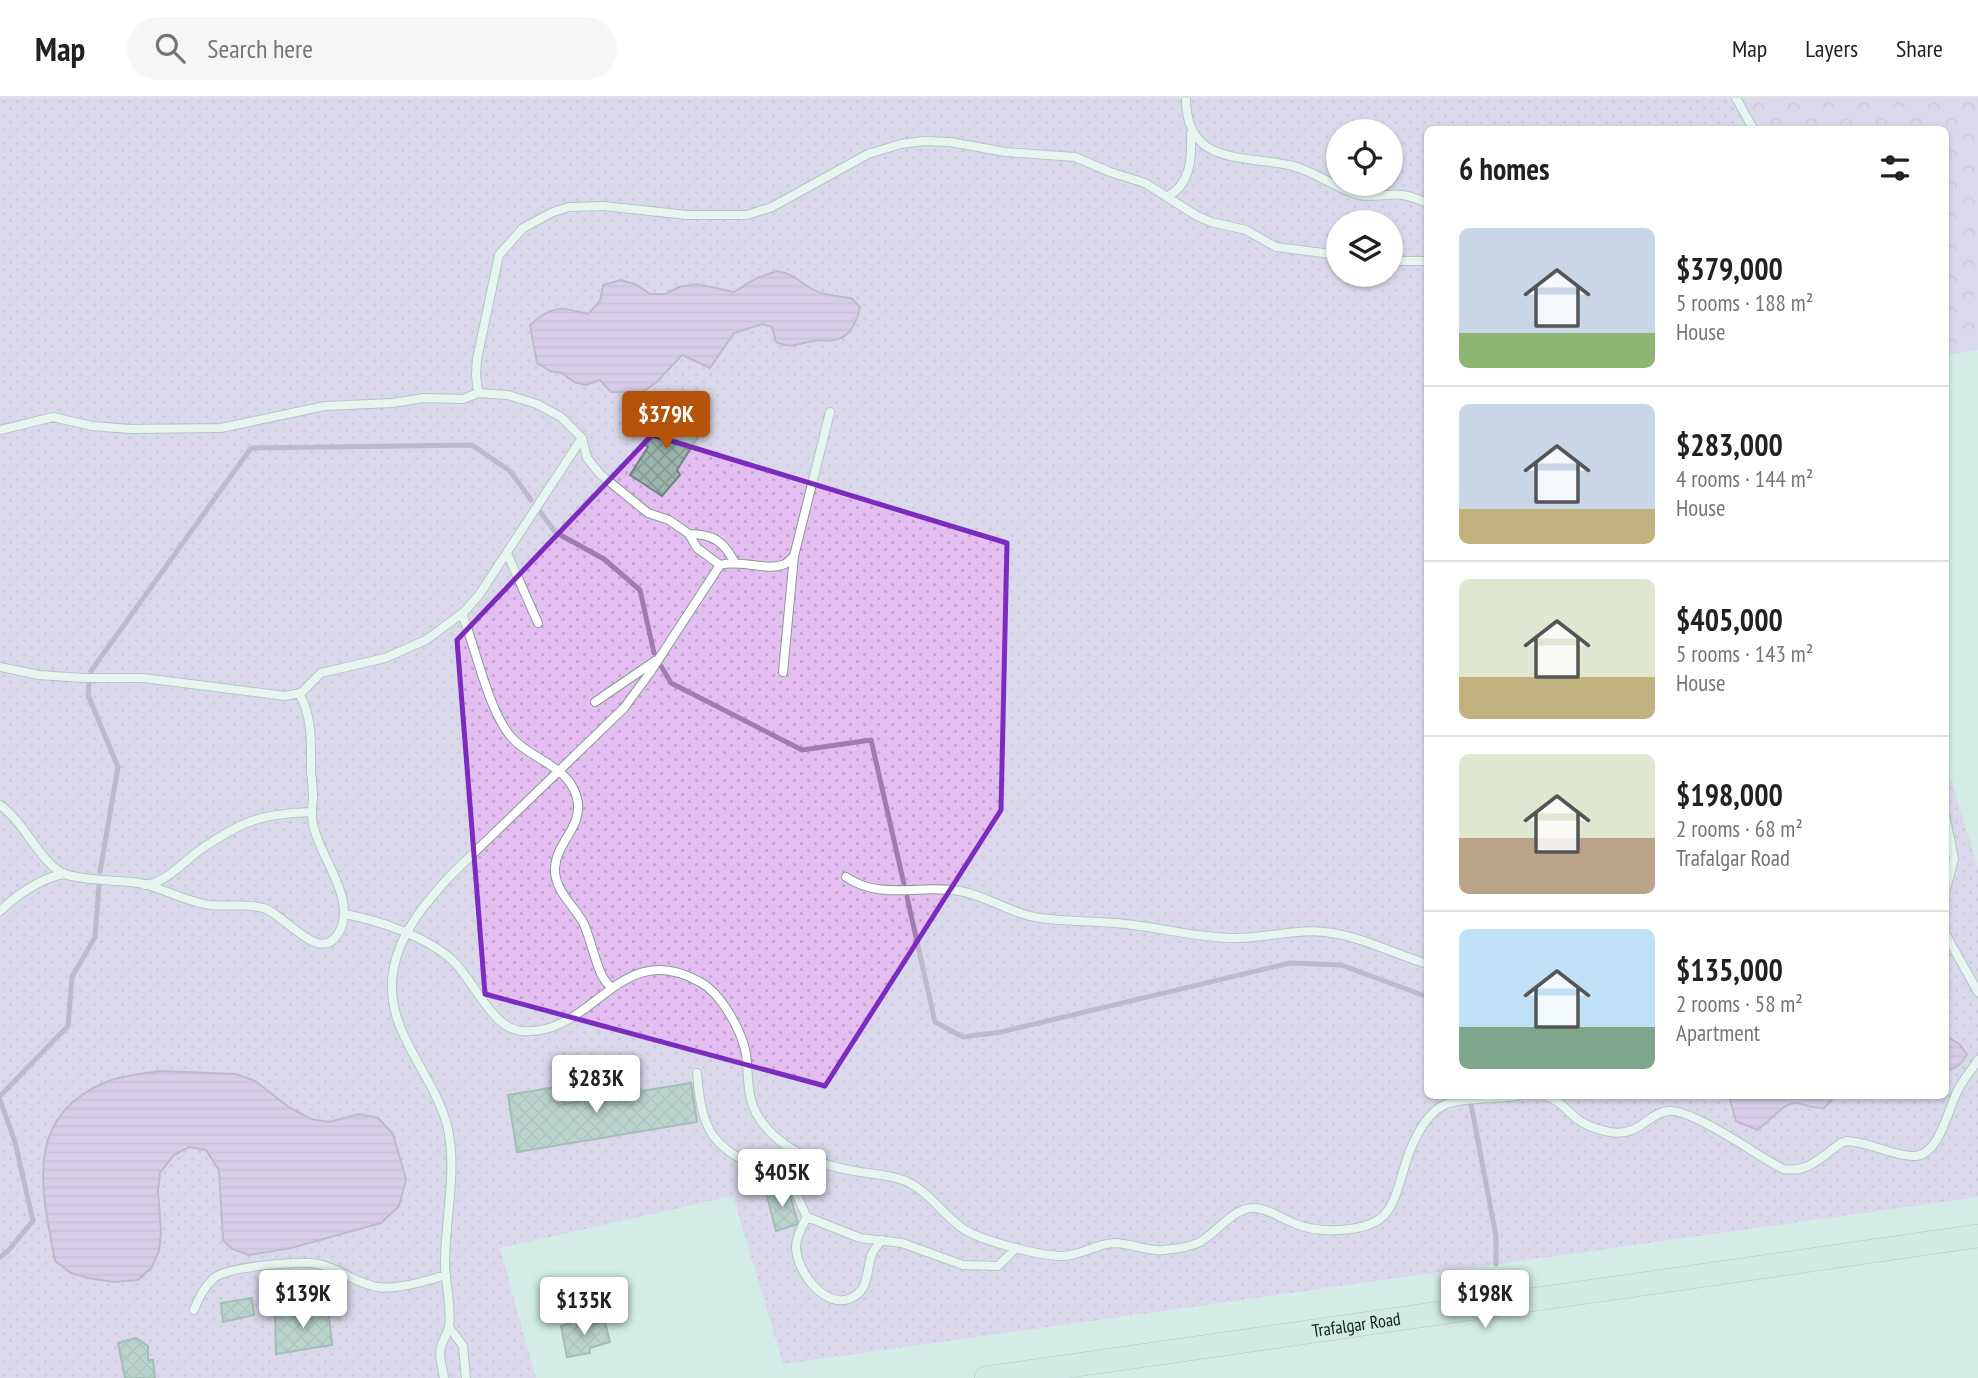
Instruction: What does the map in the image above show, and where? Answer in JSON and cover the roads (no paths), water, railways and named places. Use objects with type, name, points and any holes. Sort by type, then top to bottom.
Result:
[{"type":"main road","name":"Trafalgar Road","points":[[986,1378],[1978,1236]]},
{"type":"lane","points":[[1186,98],[1191,132],[1206,146],[1225,155],[1290,165],[1362,195],[1400,195],[1424,202]]},
{"type":"lane","points":[[1736,98],[1752,126]]},
{"type":"lane","points":[[1168,196],[1181,186],[1187,175],[1191,132]]},
{"type":"lane","points":[[478,393],[477,359],[499,255],[523,228],[552,212],[603,206],[687,215],[747,215],[772,207],[868,154],[901,144],[923,141],[950,142],[1004,152],[1074,157],[1115,174],[1137,179],[1197,216],[1245,230],[1283,250],[1326,255]]},
{"type":"lane","points":[[1403,261],[1424,261]]},
{"type":"lane","points":[[0,430],[53,417],[92,426],[130,429],[222,428],[325,406],[392,403],[424,398],[463,399],[478,393],[508,395],[537,404],[561,417],[582,438],[587,458],[600,474],[648,513],[669,520],[689,534],[697,548],[720,565]]},
{"type":"lane","points":[[783,672],[794,556],[831,412]]},
{"type":"lane","points":[[0,667],[39,675],[144,678],[285,696],[299,694],[321,673],[371,662],[412,647],[462,614],[479,595],[582,438]]},
{"type":"lane","points":[[689,534],[705,534],[725,546],[734,561]]},
{"type":"lane","points":[[507,553],[538,623]]},
{"type":"lane","points":[[444,1378],[440,1349],[449,1326],[446,1275],[451,1150],[447,1126],[436,1094],[398,1028],[392,996],[398,950],[426,902],[452,873],[624,708],[720,565],[734,561],[764,566],[785,564],[794,556]]},
{"type":"lane","points":[[462,614],[495,708],[511,738],[565,776],[575,792],[578,811],[573,831],[556,860],[556,878],[564,897],[584,925],[602,977],[611,987]]},
{"type":"lane","points":[[595,702],[658,660]]},
{"type":"lane","points":[[0,911],[22,893],[54,876],[64,874],[145,885],[194,902],[222,906],[249,905],[268,909],[316,944],[330,943],[342,925],[344,914],[342,899],[316,833],[311,812],[311,731],[299,694]]},
{"type":"lane","points":[[0,805],[19,822],[50,863],[64,874]]},
{"type":"lane","points":[[145,885],[165,876],[200,850],[243,824],[275,813],[311,812]]},
{"type":"lane","points":[[1949,834],[1954,859],[1949,878]]},
{"type":"lane","points":[[846,877],[855,884],[874,890],[957,891],[1016,913],[1072,922],[1112,923],[1235,938],[1308,932],[1332,933],[1424,963]]},
{"type":"lane","points":[[344,914],[369,919],[406,934],[452,960],[496,1017],[509,1028],[518,1031],[557,1027],[583,1011],[611,987],[634,975],[654,970],[677,972],[703,983],[722,1002],[738,1032],[745,1051],[750,1100],[762,1122],[778,1139],[806,1157],[827,1165],[889,1176],[911,1184],[930,1196],[964,1229],[1016,1248],[1065,1256],[1107,1244],[1168,1250],[1202,1241],[1249,1208],[1265,1210],[1297,1225],[1324,1231],[1367,1225],[1380,1219],[1389,1208],[1419,1133],[1437,1110],[1452,1103],[1489,1099]]},
{"type":"lane","points":[[1949,940],[1978,992]]},
{"type":"lane","points":[[1552,1099],[1560,1102],[1580,1121],[1612,1133],[1635,1130],[1663,1112],[1678,1112],[1699,1120],[1783,1169],[1795,1171],[1807,1167],[1841,1143],[1847,1142],[1912,1156],[1923,1155],[1937,1139],[1960,1086],[1978,1060]]},
{"type":"lane","points":[[697,1073],[701,1114],[724,1148],[754,1166],[771,1170],[785,1178],[796,1191],[807,1217],[796,1246],[797,1258],[815,1288],[834,1298],[852,1298],[861,1291],[867,1280],[874,1250],[882,1240]]},
{"type":"lane","points":[[807,1217],[860,1238],[902,1243],[963,1265],[998,1266],[1016,1248]]},
{"type":"lane","points":[[194,1310],[214,1278],[230,1269],[298,1262],[319,1264],[361,1283],[381,1288],[422,1282],[446,1275]]},
{"type":"lane","points":[[449,1326],[463,1346],[466,1378]]},
{"type":"waterway","points":[[91,671],[251,448],[472,445],[510,471],[531,500]]},
{"type":"waterway","points":[[539,510],[555,532],[604,559],[640,590],[654,653]]},
{"type":"waterway","points":[[661,666],[671,683],[802,750],[871,740],[904,884]]},
{"type":"waterway","points":[[89,683],[88,695],[118,767],[100,872]]},
{"type":"waterway","points":[[0,1096],[68,1026],[72,977],[95,937],[99,886]]},
{"type":"waterway","points":[[907,897],[935,1022],[963,1037],[1001,1032],[1290,963],[1341,965],[1424,996]]},
{"type":"waterway","points":[[1470,1099],[1496,1236],[1496,1264]]},
{"type":"waterway","points":[[0,1100],[15,1142],[33,1221],[0,1257]]}]
